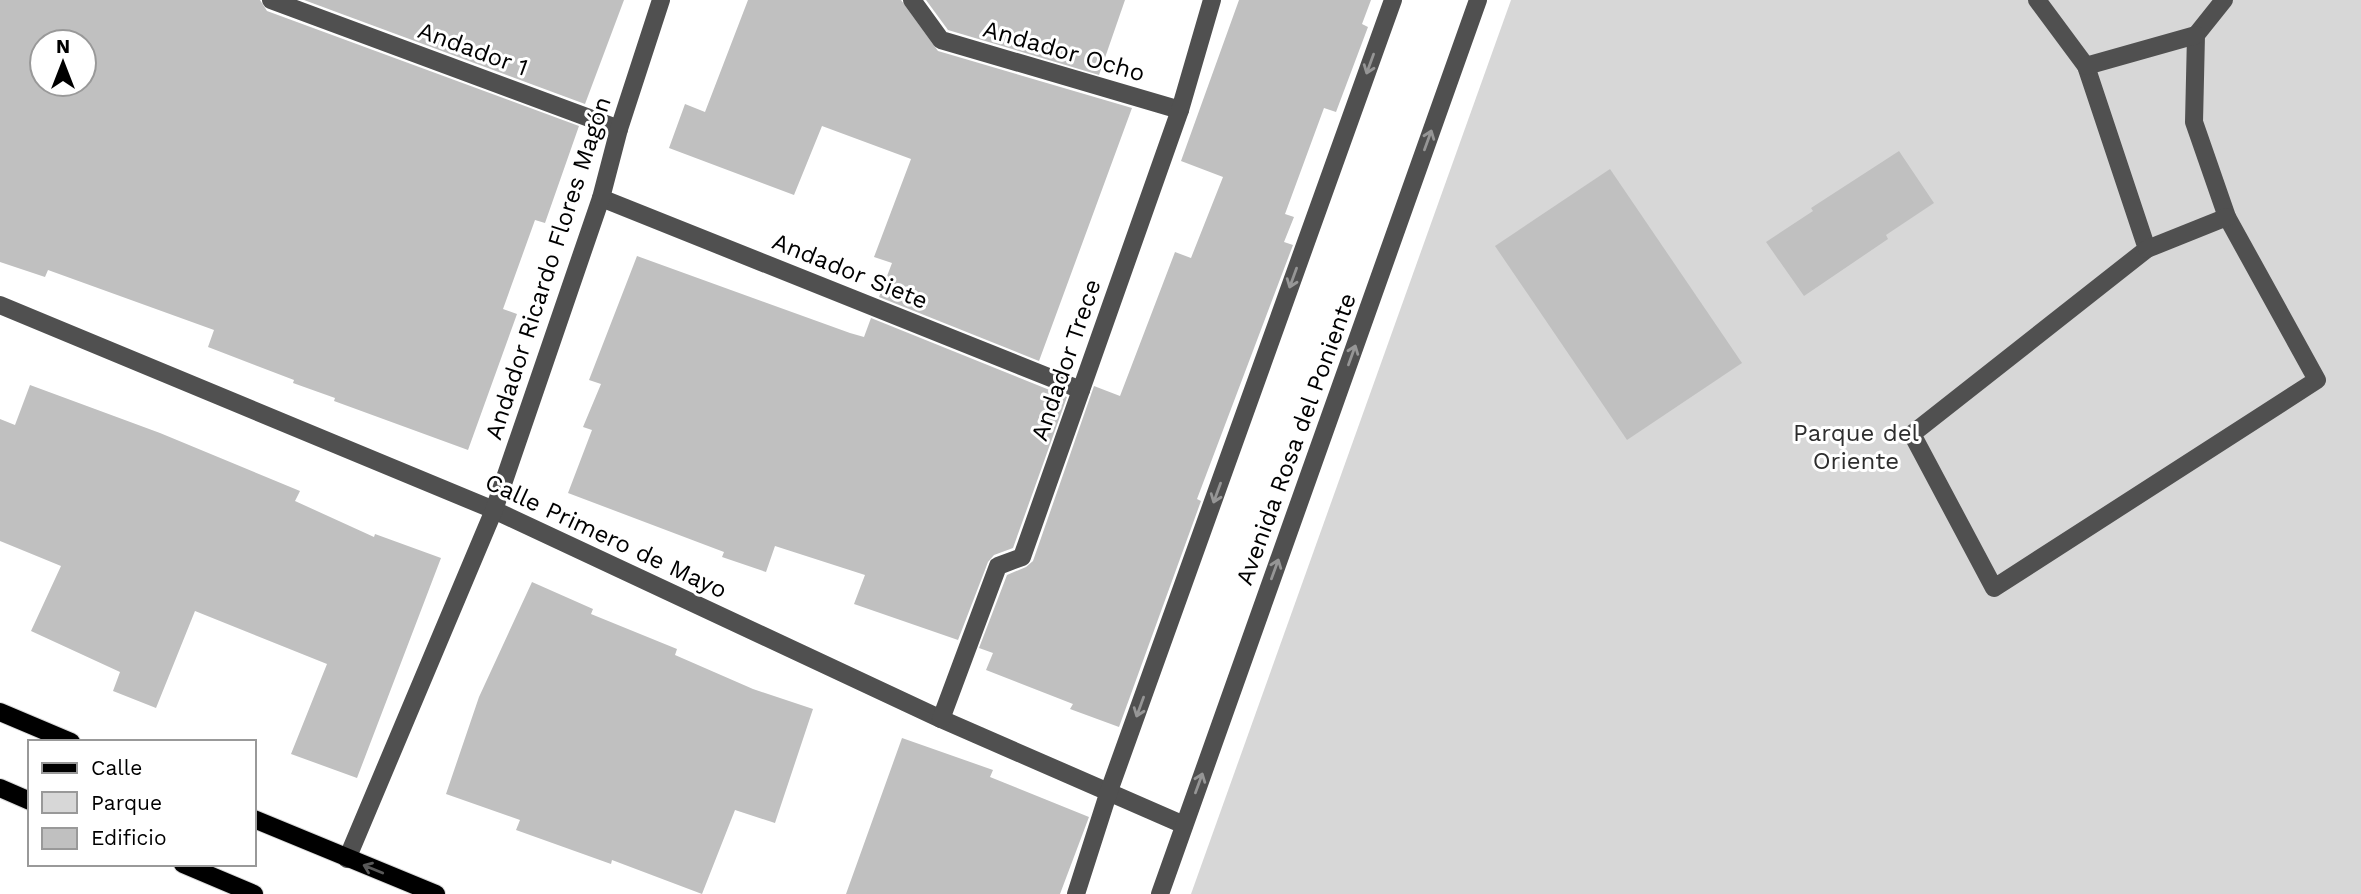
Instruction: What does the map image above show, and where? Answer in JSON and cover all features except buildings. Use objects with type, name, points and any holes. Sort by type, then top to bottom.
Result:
[{"type":"main road","points":[[0,712],[66,740]]},
{"type":"main road","points":[[0,788],[28,800]]},
{"type":"main road","points":[[256,820],[436,894]]},
{"type":"main road","points":[[188,866],[254,894]]},
{"type":"street","name":"Andador 1","points":[[271,0],[619,129]]},
{"type":"street","name":"Andador Ricardo Flores Magón","points":[[347,859],[494,510],[601,198],[619,129],[661,0]]},
{"type":"street","name":"Andador Ocho","points":[[912,0],[941,40],[1180,110]]},
{"type":"street","name":"Andador Trece","points":[[942,719],[998,566],[1022,556],[1180,110],[1212,0]]},
{"type":"street","points":[[1076,894],[1110,791],[1393,0]]},
{"type":"street","name":"Avenida Rosa del Poniente","points":[[1160,894],[1478,0]]},
{"type":"street","points":[[2037,0],[2086,66],[2147,249]]},
{"type":"street","points":[[2086,66],[2196,35],[2224,0]]},
{"type":"street","points":[[2196,35],[2193,122],[2227,217],[2316,380],[1994,588],[1912,434],[2147,249],[2227,217]]},
{"type":"street","name":"Andador Siete","points":[[601,198],[1081,390]]},
{"type":"street","name":"Calle Primero de Mayo","points":[[0,306],[494,510],[942,719],[1184,825]]},
{"type":"green space","name":"Parque del Oriente","points":[[1511,0],[2361,0],[2361,894],[1191,894]]}]
